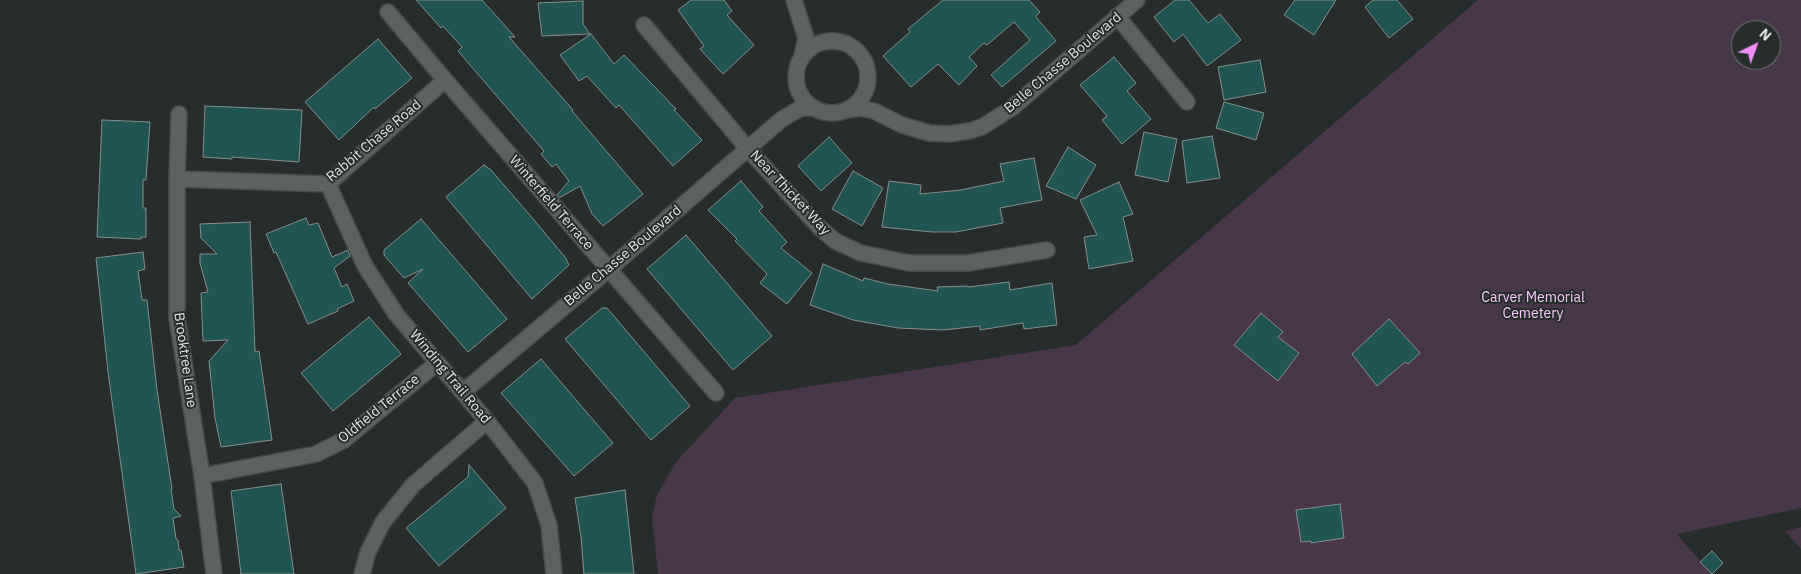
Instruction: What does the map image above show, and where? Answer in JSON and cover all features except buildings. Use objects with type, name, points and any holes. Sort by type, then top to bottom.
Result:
[{"type":"street","name":"Belle Chasse Boulevard","points":[[782,119],[792,105],[798,87],[796,72],[806,38],[794,0]]},
{"type":"street","name":"Belle Chasse Boulevard","points":[[463,392],[782,119],[802,108],[814,108],[824,112],[838,112],[860,108],[874,111],[902,125],[929,133],[949,134],[982,127],[1012,108],[1137,0]]},
{"type":"street","name":"Winterfield Terrace","points":[[388,12],[716,392]]},
{"type":"street","points":[[1117,16],[1187,102]]},
{"type":"street","name":"Near Thicket Way","points":[[644,25],[748,149],[820,228],[835,241],[861,253],[909,264],[968,263],[1047,250]]},
{"type":"street","points":[[804,30],[816,38],[827,42]]},
{"type":"street","points":[[802,56],[814,46],[832,41],[843,43],[856,51],[862,58],[868,74],[866,89],[874,111]]},
{"type":"street","name":"Rabbit Chase Road","points":[[177,179],[328,184],[445,80]]},
{"type":"street","points":[[798,87],[805,101],[814,108]]},
{"type":"street","points":[[846,110],[856,104],[866,89]]},
{"type":"street","name":"Brooktree Lane","points":[[179,114],[177,318],[202,476],[214,574]]},
{"type":"street","name":"Winding Trail Road","points":[[328,184],[365,266],[396,314],[463,392],[536,483],[549,525],[554,574]]},
{"type":"street","name":"Oldfield Terrace","points":[[202,476],[316,454],[344,440],[437,363]]},
{"type":"street","points":[[362,574],[368,552],[383,522],[413,485],[487,421]]},
{"type":"green space","name":"Carver Memorial Cemetery","points":[[1478,0],[1801,0],[1801,508],[1677,534],[1711,574],[658,574],[652,517],[657,495],[676,462],[735,398],[1076,345]]},
{"type":"green space","points":[[1801,527],[1801,549],[1785,531]]}]
